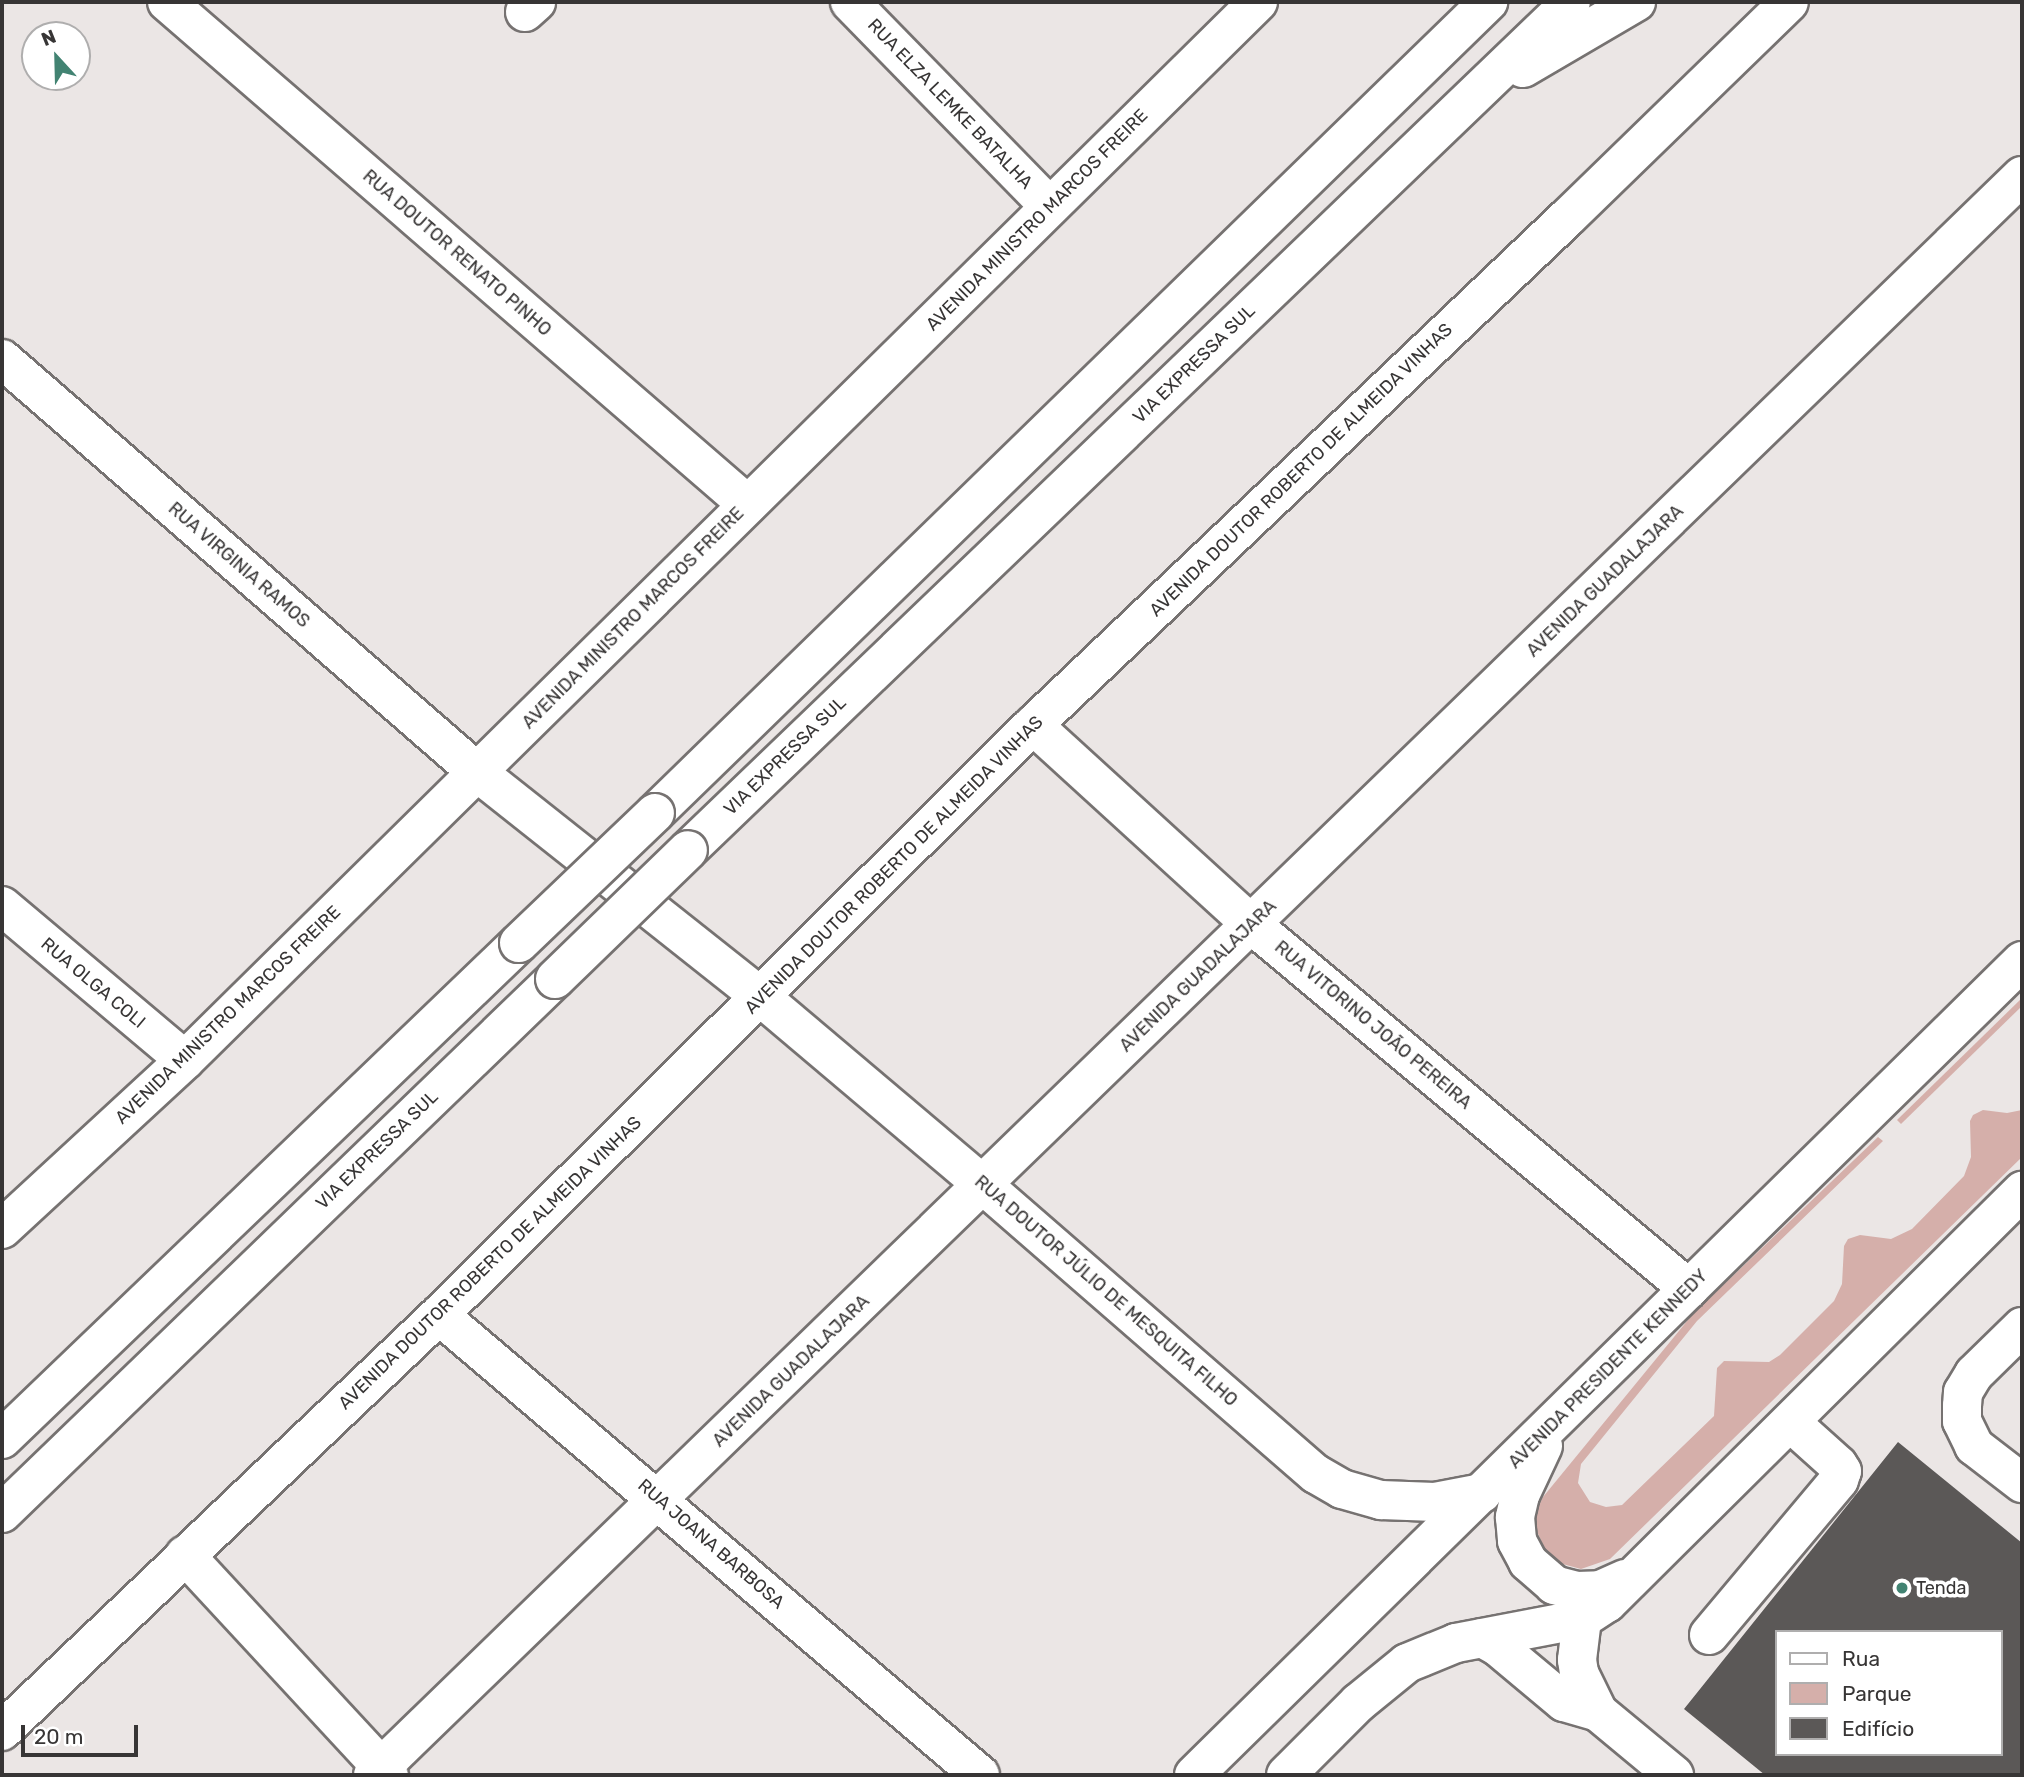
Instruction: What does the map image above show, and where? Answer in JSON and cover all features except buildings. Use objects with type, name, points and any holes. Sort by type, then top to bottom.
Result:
[{"type":"main road","name":"RUA DOUTOR RENATO PINHO","points":[[167,2],[748,505]]},
{"type":"main road","name":"RUA ELZA LEMKE BATALHA","points":[[850,2],[1050,207]]},
{"type":"main road","name":"AVENIDA MINISTRO MARCOS FREIRE","points":[[2,1229],[185,1060],[1258,2]]},
{"type":"main road","points":[[2,1439],[655,813],[1460,17],[1488,2]]},
{"type":"main road","name":"VIA EXPRESSA SUL","points":[[2,1513],[1571,2]]},
{"type":"main road","points":[[1465,103],[1636,2]]},
{"type":"main road","name":"AVENIDA DOUTOR ROBERTO DE ALMEIDA VINHAS","points":[[2,1731],[439,1315],[1033,725],[1558,226],[1789,2]]},
{"type":"main road","name":"AVENIDA GUADALAJARA","points":[[381,1772],[658,1499],[2022,176]]},
{"type":"main road","name":"RUA VIRGINIA RAMOS","points":[[2,359],[477,772],[761,998]]},
{"type":"main road","name":"RUA VITORINO JOÃO PEREIRA","points":[[1033,725],[1251,924],[1689,1289]]},
{"type":"main road","name":"RUA OLGA COLI","points":[[2,906],[185,1060]]},
{"type":"main road","name":"AVENIDA PRESIDENTE KENNEDY","points":[[1194,1775],[2022,961]]},
{"type":"main road","name":"RUA DOUTOR JÚLIO DE MESQUITA FILHO","points":[[761,998],[982,1184],[1316,1474],[1342,1489],[1362,1496],[1406,1503],[1435,1502],[1482,1493]]},
{"type":"main road","points":[[1286,1775],[1367,1696],[1407,1663],[1457,1643],[1582,1619],[1607,1603],[2022,1191]]},
{"type":"main road","name":"RUA JOANA BARBOSA","points":[[439,1315],[980,1775]]},
{"type":"main road","points":[[2022,1327],[1974,1374],[1963,1392],[1962,1406],[1962,1422],[1974,1446],[2022,1483]]},
{"type":"main road","points":[[1709,1635],[1839,1480],[1842,1472],[1838,1465],[1790,1422]]},
{"type":"main road","points":[[1553,1423],[1517,1506],[1515,1529],[1522,1552],[1544,1578],[1577,1591],[1600,1590],[1636,1574]]},
{"type":"main road","points":[[185,1555],[381,1772]]},
{"type":"main road","points":[[1582,1619],[1577,1660],[1579,1673],[1598,1713]]},
{"type":"main road","points":[[1482,1638],[1498,1647],[1564,1702],[1598,1713],[1674,1775]]},
{"type":"green space","points":[[2022,998],[2022,1006],[1901,1124],[1897,1120]]},
{"type":"green space","points":[[1983,1110],[2007,1113],[2022,1110],[2022,1157],[1610,1559],[1581,1569],[1559,1563],[1547,1554],[1535,1527],[1536,1511],[1543,1497],[1692,1315],[1878,1137],[1883,1141],[1697,1321],[1581,1464],[1578,1483],[1590,1502],[1606,1507],[1622,1505],[1714,1416],[1717,1368],[1724,1361],[1769,1362],[1780,1355],[1834,1301],[1842,1284],[1844,1246],[1848,1239],[1860,1235],[1891,1239],[1912,1229],[1964,1176],[1971,1157],[1970,1121],[1973,1115]]},
{"type":"place","name":"Tenda","points":[[1902,1588]]}]
